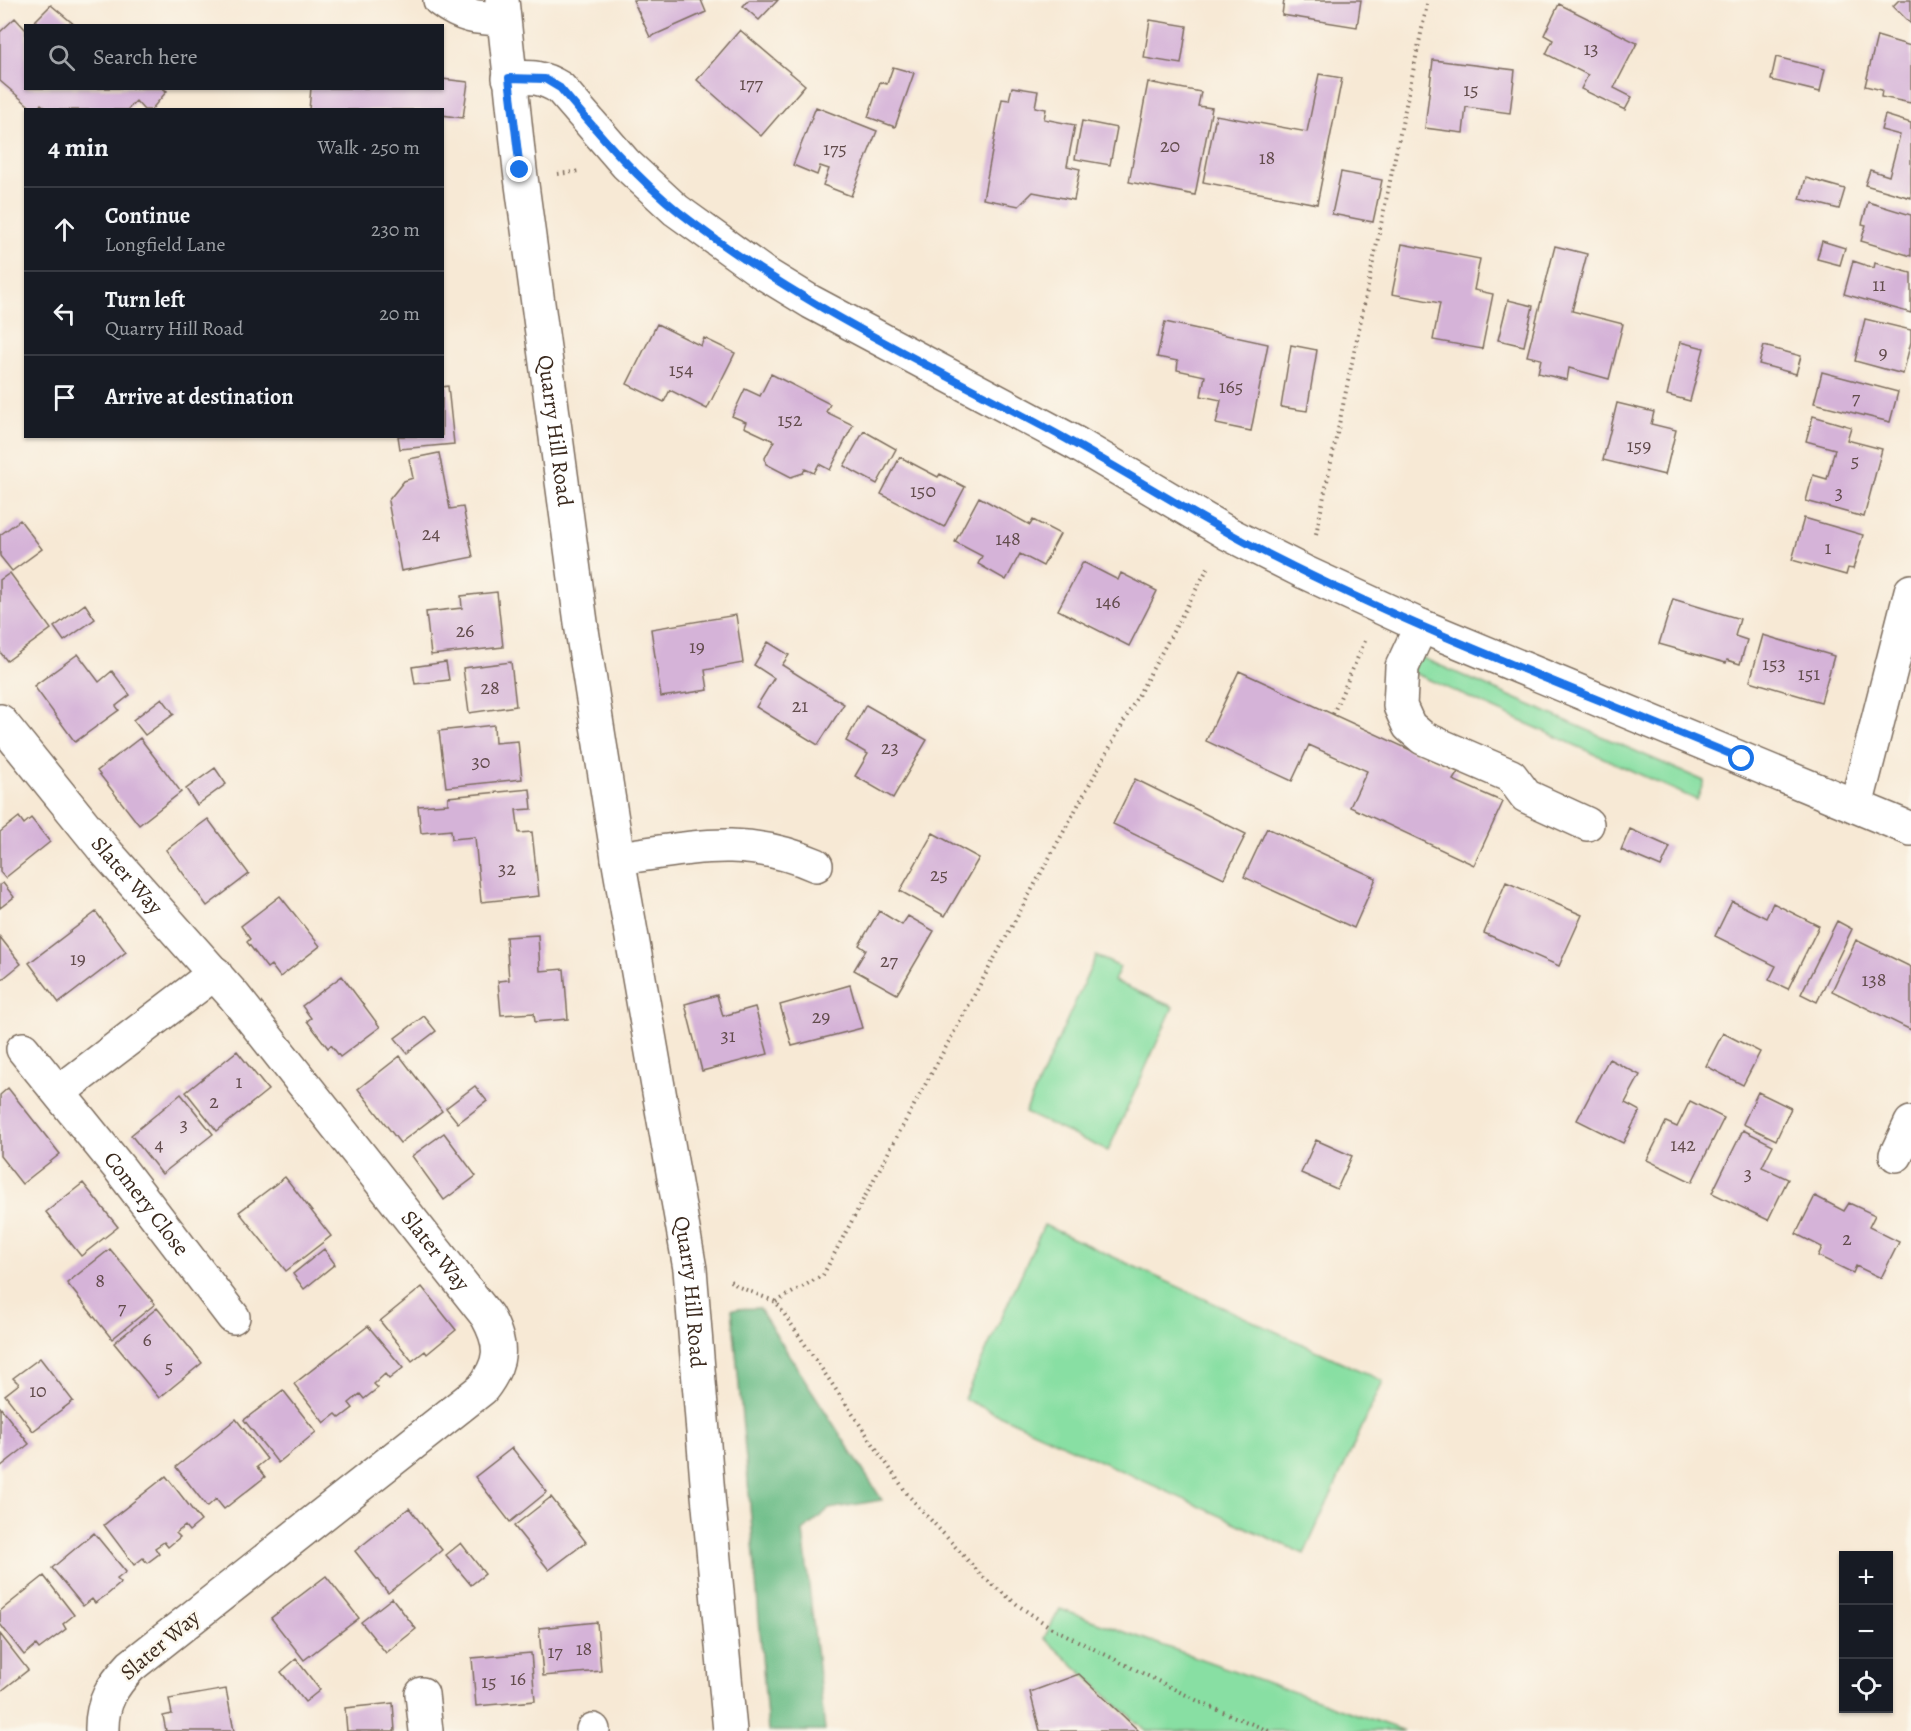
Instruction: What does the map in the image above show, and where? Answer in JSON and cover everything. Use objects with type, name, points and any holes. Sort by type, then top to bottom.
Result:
[{"type":"street","points":[[440,0],[458,13],[470,17],[502,10]]},
{"type":"street","name":"Quarry Hill Road","points":[[502,10],[520,170],[581,618],[618,858],[690,1269],[730,1731]]},
{"type":"street","points":[[509,78],[545,79],[560,88],[621,159],[676,210],[762,272],[801,296],[1077,444],[1251,545],[1315,578],[1421,626],[1911,829]]},
{"type":"street","points":[[1856,806],[1911,591]]},
{"type":"street","points":[[1421,626],[1402,667],[1401,706],[1409,726],[1423,738],[1511,776],[1526,796],[1587,824]]},
{"type":"street","name":"Slater Way","points":[[0,721],[106,852],[215,973],[487,1316],[498,1339],[497,1365],[482,1389],[131,1666],[115,1683],[105,1702],[102,1731]]},
{"type":"street","points":[[618,858],[701,847],[746,846],[782,852],[816,866]]},
{"type":"street","points":[[59,1092],[215,973]]},
{"type":"street","name":"Comery Close","points":[[23,1048],[120,1168],[233,1317]]},
{"type":"street","points":[[1896,1155],[1911,1123]]},
{"type":"street","points":[[422,1694],[426,1731]]},
{"type":"path","points":[[1314,543],[1428,0]]},
{"type":"path","points":[[562,173],[583,170]]},
{"type":"path","points":[[776,1302],[823,1275],[894,1140],[1210,564]]},
{"type":"path","points":[[1333,714],[1362,647]]},
{"type":"path","points":[[726,1278],[739,1287],[776,1302],[908,1495],[983,1577],[1050,1627],[1206,1705],[1269,1731]]},
{"type":"green space","points":[[1418,656],[1704,781],[1697,800],[1412,672]]},
{"type":"green space","points":[[1096,956],[1120,967],[1114,981],[1173,1007],[1108,1151],[1025,1113]]},
{"type":"green space","points":[[1044,1225],[1383,1381],[1304,1554],[964,1399]]},
{"type":"green space","points":[[759,1308],[882,1500],[829,1509],[803,1531],[825,1731],[768,1731],[732,1309]]},
{"type":"green space","points":[[1060,1609],[1404,1731],[1146,1731],[1044,1638]]},
{"type":"building","points":[[633,0],[701,0],[706,12],[650,37]]},
{"type":"building","points":[[749,0],[778,0],[759,20],[743,6]]},
{"type":"building","points":[[1284,0],[1361,0],[1357,27],[1282,15]]},
{"type":"building","points":[[1899,0],[1911,0],[1911,24],[1893,6]]},
{"type":"building","points":[[1559,4],[1637,43],[1614,88],[1632,97],[1625,110],[1581,89],[1588,75],[1546,54],[1553,40],[1544,35]]},
{"type":"building","points":[[51,5],[74,24],[32,24]]},
{"type":"building","points":[[15,18],[24,28],[24,90],[167,91],[153,108],[142,108],[136,101],[129,108],[46,108],[41,104],[38,108],[32,108],[0,81],[0,32]]},
{"type":"building","points":[[1150,20],[1187,26],[1181,64],[1144,58]]},
{"type":"building","points":[[740,30],[805,85],[761,136],[697,80]]},
{"type":"building","points":[[1877,36],[1911,46],[1911,103],[1881,97],[1882,90],[1865,86]]},
{"type":"building","points":[[1776,57],[1825,69],[1820,92],[1771,80]]},
{"type":"building","points":[[1433,60],[1515,70],[1510,113],[1466,107],[1463,133],[1425,128]]},
{"type":"building","points":[[893,67],[914,73],[895,127],[868,117],[880,82],[887,84]]},
{"type":"building","points":[[1319,74],[1342,78],[1317,204],[1203,182],[1216,115],[1307,132]]},
{"type":"building","points":[[444,79],[468,82],[463,118],[444,115],[444,108],[309,108],[311,90],[444,90]]},
{"type":"building","points":[[1148,82],[1201,92],[1198,106],[1212,108],[1195,195],[1129,182]]},
{"type":"building","points":[[1012,87],[1038,91],[1035,107],[1046,109],[1044,119],[1075,125],[1067,166],[1080,169],[1074,200],[1033,192],[1019,206],[983,199],[1002,99],[1009,100]]},
{"type":"building","points":[[816,107],[877,131],[851,196],[823,185],[829,169],[820,166],[817,175],[793,165]]},
{"type":"building","points":[[1885,115],[1911,123],[1911,198],[1865,185],[1870,170],[1889,176],[1900,135],[1881,130]]},
{"type":"building","points":[[1082,121],[1117,128],[1110,165],[1075,159]]},
{"type":"building","points":[[1341,172],[1382,180],[1373,222],[1332,214]]},
{"type":"building","points":[[1806,178],[1845,189],[1839,209],[1800,199]]},
{"type":"building","points":[[1868,202],[1911,215],[1911,256],[1861,241],[1866,225],[1862,224]]},
{"type":"building","points":[[1822,241],[1845,248],[1840,265],[1817,259]]},
{"type":"building","points":[[1402,244],[1480,259],[1474,290],[1493,294],[1482,349],[1433,340],[1440,303],[1392,294]]},
{"type":"building","points":[[1555,246],[1587,254],[1572,311],[1623,324],[1609,379],[1569,368],[1567,380],[1538,373],[1541,359],[1527,356]]},
{"type":"building","points":[[1853,261],[1874,268],[1875,263],[1911,273],[1911,313],[1844,294]]},
{"type":"building","points":[[1508,300],[1533,306],[1524,346],[1498,340]]},
{"type":"building","points":[[1865,319],[1911,330],[1911,342],[1903,374],[1855,361]]},
{"type":"building","points":[[1165,322],[1268,344],[1251,431],[1216,424],[1221,400],[1201,396],[1205,376],[1177,370],[1178,361],[1157,357]]},
{"type":"building","points":[[657,324],[701,346],[704,338],[735,353],[707,409],[670,390],[664,402],[627,384]]},
{"type":"building","points":[[1680,342],[1704,348],[1690,401],[1667,395]]},
{"type":"building","points":[[1291,345],[1317,350],[1307,411],[1281,407]]},
{"type":"building","points":[[1764,346],[1801,356],[1796,374],[1759,364]]},
{"type":"building","points":[[1822,372],[1898,392],[1890,422],[1814,403]]},
{"type":"building","points":[[771,374],[830,404],[826,412],[853,425],[830,470],[819,464],[814,473],[805,469],[803,473],[791,477],[766,464],[765,458],[774,441],[744,427],[746,422],[732,416],[745,389],[760,396]]},
{"type":"building","points":[[448,386],[454,444],[400,449],[398,438],[444,438],[444,387]]},
{"type":"building","points":[[1617,403],[1654,412],[1651,424],[1676,430],[1665,475],[1603,460]]},
{"type":"building","points":[[1813,416],[1851,427],[1847,440],[1882,449],[1864,517],[1806,501],[1813,475],[1827,479],[1835,449],[1806,441]]},
{"type":"building","points":[[864,431],[896,449],[877,484],[844,466]]},
{"type":"building","points":[[439,453],[450,509],[463,507],[473,557],[401,571],[388,501],[404,481],[413,478],[409,459]]},
{"type":"building","points":[[900,457],[938,477],[940,474],[965,487],[944,527],[881,494]]},
{"type":"building","points":[[979,497],[1030,525],[1033,520],[1060,534],[1043,566],[1020,554],[1006,580],[978,564],[982,556],[955,542]]},
{"type":"building","points":[[1804,518],[1863,535],[1853,569],[1848,568],[1846,575],[1792,560]]},
{"type":"building","points":[[20,520],[42,549],[12,571],[0,556],[0,535]]},
{"type":"building","points":[[1083,562],[1118,580],[1121,573],[1157,591],[1129,646],[1058,610]]},
{"type":"building","points":[[10,573],[51,629],[7,661],[0,652],[0,580]]},
{"type":"building","points":[[497,592],[503,647],[431,655],[426,612],[462,608],[461,596]]},
{"type":"building","points":[[1673,599],[1740,619],[1735,636],[1747,640],[1740,664],[1727,660],[1726,663],[1659,644]]},
{"type":"building","points":[[85,604],[95,619],[64,641],[54,627]]},
{"type":"building","points":[[736,615],[743,663],[705,670],[708,690],[661,697],[651,629]]},
{"type":"building","points":[[1763,635],[1834,656],[1821,702],[1750,681]]},
{"type":"building","points":[[768,642],[789,655],[782,665],[844,704],[818,745],[756,707],[774,678],[754,665]]},
{"type":"building","points":[[78,654],[99,682],[112,671],[130,695],[116,706],[119,710],[75,742],[34,686]]},
{"type":"building","points":[[446,662],[449,680],[415,684],[412,667]]},
{"type":"building","points":[[511,662],[516,706],[469,713],[463,668]]},
{"type":"building","points":[[1239,671],[1458,772],[1453,780],[1503,802],[1474,865],[1350,807],[1367,771],[1309,745],[1292,781],[1206,741]]},
{"type":"building","points":[[162,698],[174,714],[145,735],[133,720]]},
{"type":"building","points":[[866,705],[927,740],[893,798],[855,776],[868,754],[846,741]]},
{"type":"building","points":[[494,725],[495,743],[518,741],[522,779],[446,787],[439,731]]},
{"type":"building","points":[[140,738],[181,792],[139,825],[97,771]]},
{"type":"building","points":[[215,768],[226,784],[197,805],[186,789]]},
{"type":"building","points":[[1135,779],[1246,834],[1224,878],[1113,824]]},
{"type":"building","points":[[530,789],[532,809],[516,810],[519,833],[532,832],[539,896],[481,902],[475,837],[452,839],[451,830],[421,833],[418,806],[448,804],[448,797]]},
{"type":"building","points":[[19,817],[24,824],[31,818],[50,842],[5,878],[0,872],[0,832]]},
{"type":"building","points":[[208,819],[249,874],[207,906],[166,850]]},
{"type":"building","points":[[1267,828],[1376,878],[1354,928],[1244,877]]},
{"type":"building","points":[[1630,829],[1670,847],[1661,867],[1621,850]]},
{"type":"building","points":[[933,833],[979,858],[945,916],[900,891]]},
{"type":"building","points":[[1506,882],[1582,915],[1559,966],[1484,933]]},
{"type":"building","points":[[3,883],[14,897],[0,908],[0,885]]},
{"type":"building","points":[[280,896],[320,946],[280,977],[271,965],[267,968],[247,942],[250,939],[241,926]]},
{"type":"building","points":[[1732,901],[1766,918],[1773,903],[1819,926],[1788,989],[1769,980],[1776,966],[1715,936]]},
{"type":"building","points":[[879,911],[902,925],[908,916],[934,931],[897,994],[854,970],[866,950],[859,945]]},
{"type":"building","points":[[96,912],[126,952],[59,1003],[29,963]]},
{"type":"building","points":[[1837,921],[1852,929],[1817,1002],[1801,994]]},
{"type":"building","points":[[538,935],[540,971],[564,969],[568,1019],[535,1022],[534,1013],[501,1015],[498,981],[509,980],[506,937]]},
{"type":"building","points":[[0,937],[21,964],[0,981]]},
{"type":"building","points":[[1856,940],[1911,967],[1911,1030],[1832,991]]},
{"type":"building","points":[[342,976],[380,1027],[340,1057],[331,1045],[328,1048],[307,1021],[311,1018],[302,1006]]},
{"type":"building","points":[[850,985],[862,1028],[792,1046],[780,1005]]},
{"type":"building","points":[[717,995],[723,1016],[755,1007],[768,1054],[702,1071],[685,1004]]},
{"type":"building","points":[[424,1016],[436,1031],[407,1053],[395,1038]]},
{"type":"building","points":[[1723,1033],[1760,1052],[1743,1085],[1706,1066]]},
{"type":"building","points":[[237,1051],[268,1090],[217,1131],[186,1092]]},
{"type":"building","points":[[400,1056],[442,1111],[400,1143],[358,1089]]},
{"type":"building","points":[[1609,1059],[1640,1075],[1625,1103],[1640,1111],[1623,1143],[1577,1120]]},
{"type":"building","points":[[475,1086],[487,1101],[458,1123],[446,1108]]},
{"type":"building","points":[[8,1088],[60,1154],[22,1184],[0,1156],[0,1095]]},
{"type":"building","points":[[1758,1092],[1791,1108],[1776,1140],[1743,1124]]},
{"type":"building","points":[[181,1094],[213,1134],[162,1174],[131,1135]]},
{"type":"building","points":[[1690,1101],[1724,1118],[1692,1182],[1647,1160],[1666,1122],[1677,1127]]},
{"type":"building","points":[[1743,1130],[1773,1145],[1762,1167],[1788,1179],[1768,1220],[1712,1193]]},
{"type":"building","points":[[444,1133],[476,1176],[444,1200],[412,1156]]},
{"type":"building","points":[[1316,1140],[1352,1156],[1337,1189],[1301,1173]]},
{"type":"building","points":[[285,1177],[331,1236],[286,1271],[239,1212]]},
{"type":"building","points":[[83,1183],[118,1227],[81,1256],[46,1212]]},
{"type":"building","points":[[1815,1196],[1844,1211],[1849,1203],[1875,1215],[1869,1227],[1899,1242],[1881,1278],[1856,1266],[1853,1273],[1818,1256],[1822,1247],[1796,1234]]},
{"type":"building","points":[[110,1249],[155,1304],[112,1339],[67,1283]]},
{"type":"building","points":[[324,1249],[335,1264],[304,1289],[293,1274]]},
{"type":"building","points":[[422,1287],[456,1330],[427,1354],[425,1351],[412,1361],[380,1321]]},
{"type":"building","points":[[157,1308],[202,1363],[159,1398],[114,1343]]},
{"type":"building","points":[[368,1326],[403,1368],[389,1379],[385,1374],[374,1384],[378,1388],[364,1399],[360,1394],[349,1403],[353,1408],[340,1418],[336,1414],[324,1423],[294,1384]]},
{"type":"building","points":[[40,1358],[73,1401],[33,1431],[5,1395],[19,1384],[13,1378]]},
{"type":"building","points":[[283,1390],[316,1432],[278,1463],[244,1420]]},
{"type":"building","points":[[0,1407],[29,1444],[0,1467]]},
{"type":"building","points":[[236,1419],[267,1459],[257,1467],[265,1477],[224,1509],[216,1499],[207,1507],[176,1467]]},
{"type":"building","points":[[512,1448],[547,1492],[510,1522],[475,1477]]},
{"type":"building","points":[[166,1476],[201,1521],[189,1531],[185,1526],[176,1533],[180,1537],[168,1547],[164,1542],[155,1548],[159,1554],[147,1563],[143,1558],[134,1565],[104,1525]]},
{"type":"building","points":[[551,1497],[586,1542],[549,1570],[514,1526]]},
{"type":"building","points":[[409,1508],[442,1550],[388,1593],[355,1551]]},
{"type":"building","points":[[94,1533],[126,1572],[117,1579],[121,1583],[108,1594],[95,1603],[92,1599],[83,1606],[52,1568]]},
{"type":"building","points":[[461,1543],[485,1574],[471,1585],[446,1555]]},
{"type":"building","points":[[44,1576],[74,1615],[63,1624],[66,1629],[39,1649],[36,1645],[24,1655],[0,1624],[0,1611]]},
{"type":"building","points":[[326,1576],[359,1618],[304,1660],[271,1618]]},
{"type":"building","points":[[392,1598],[416,1629],[386,1653],[361,1622]]},
{"type":"building","points":[[597,1622],[601,1671],[543,1676],[539,1628]]},
{"type":"building","points":[[0,1634],[28,1670],[0,1692]]},
{"type":"building","points":[[531,1653],[535,1701],[476,1706],[472,1658]]},
{"type":"building","points":[[296,1659],[320,1690],[305,1702],[281,1672]]},
{"type":"building","points":[[1079,1674],[1139,1731],[1040,1731],[1030,1692]]},
{"type":"building","points":[[226,1689],[234,1731],[166,1731],[163,1716],[172,1714],[169,1699]]},
{"type":"building","points":[[393,1703],[395,1731],[347,1731],[345,1708]]},
{"type":"route","points":[[520,170],[509,78],[545,79],[560,88],[626,164],[676,210],[762,272],[811,302],[1077,444],[1230,534],[1304,572],[1421,626],[1742,759]]}]
